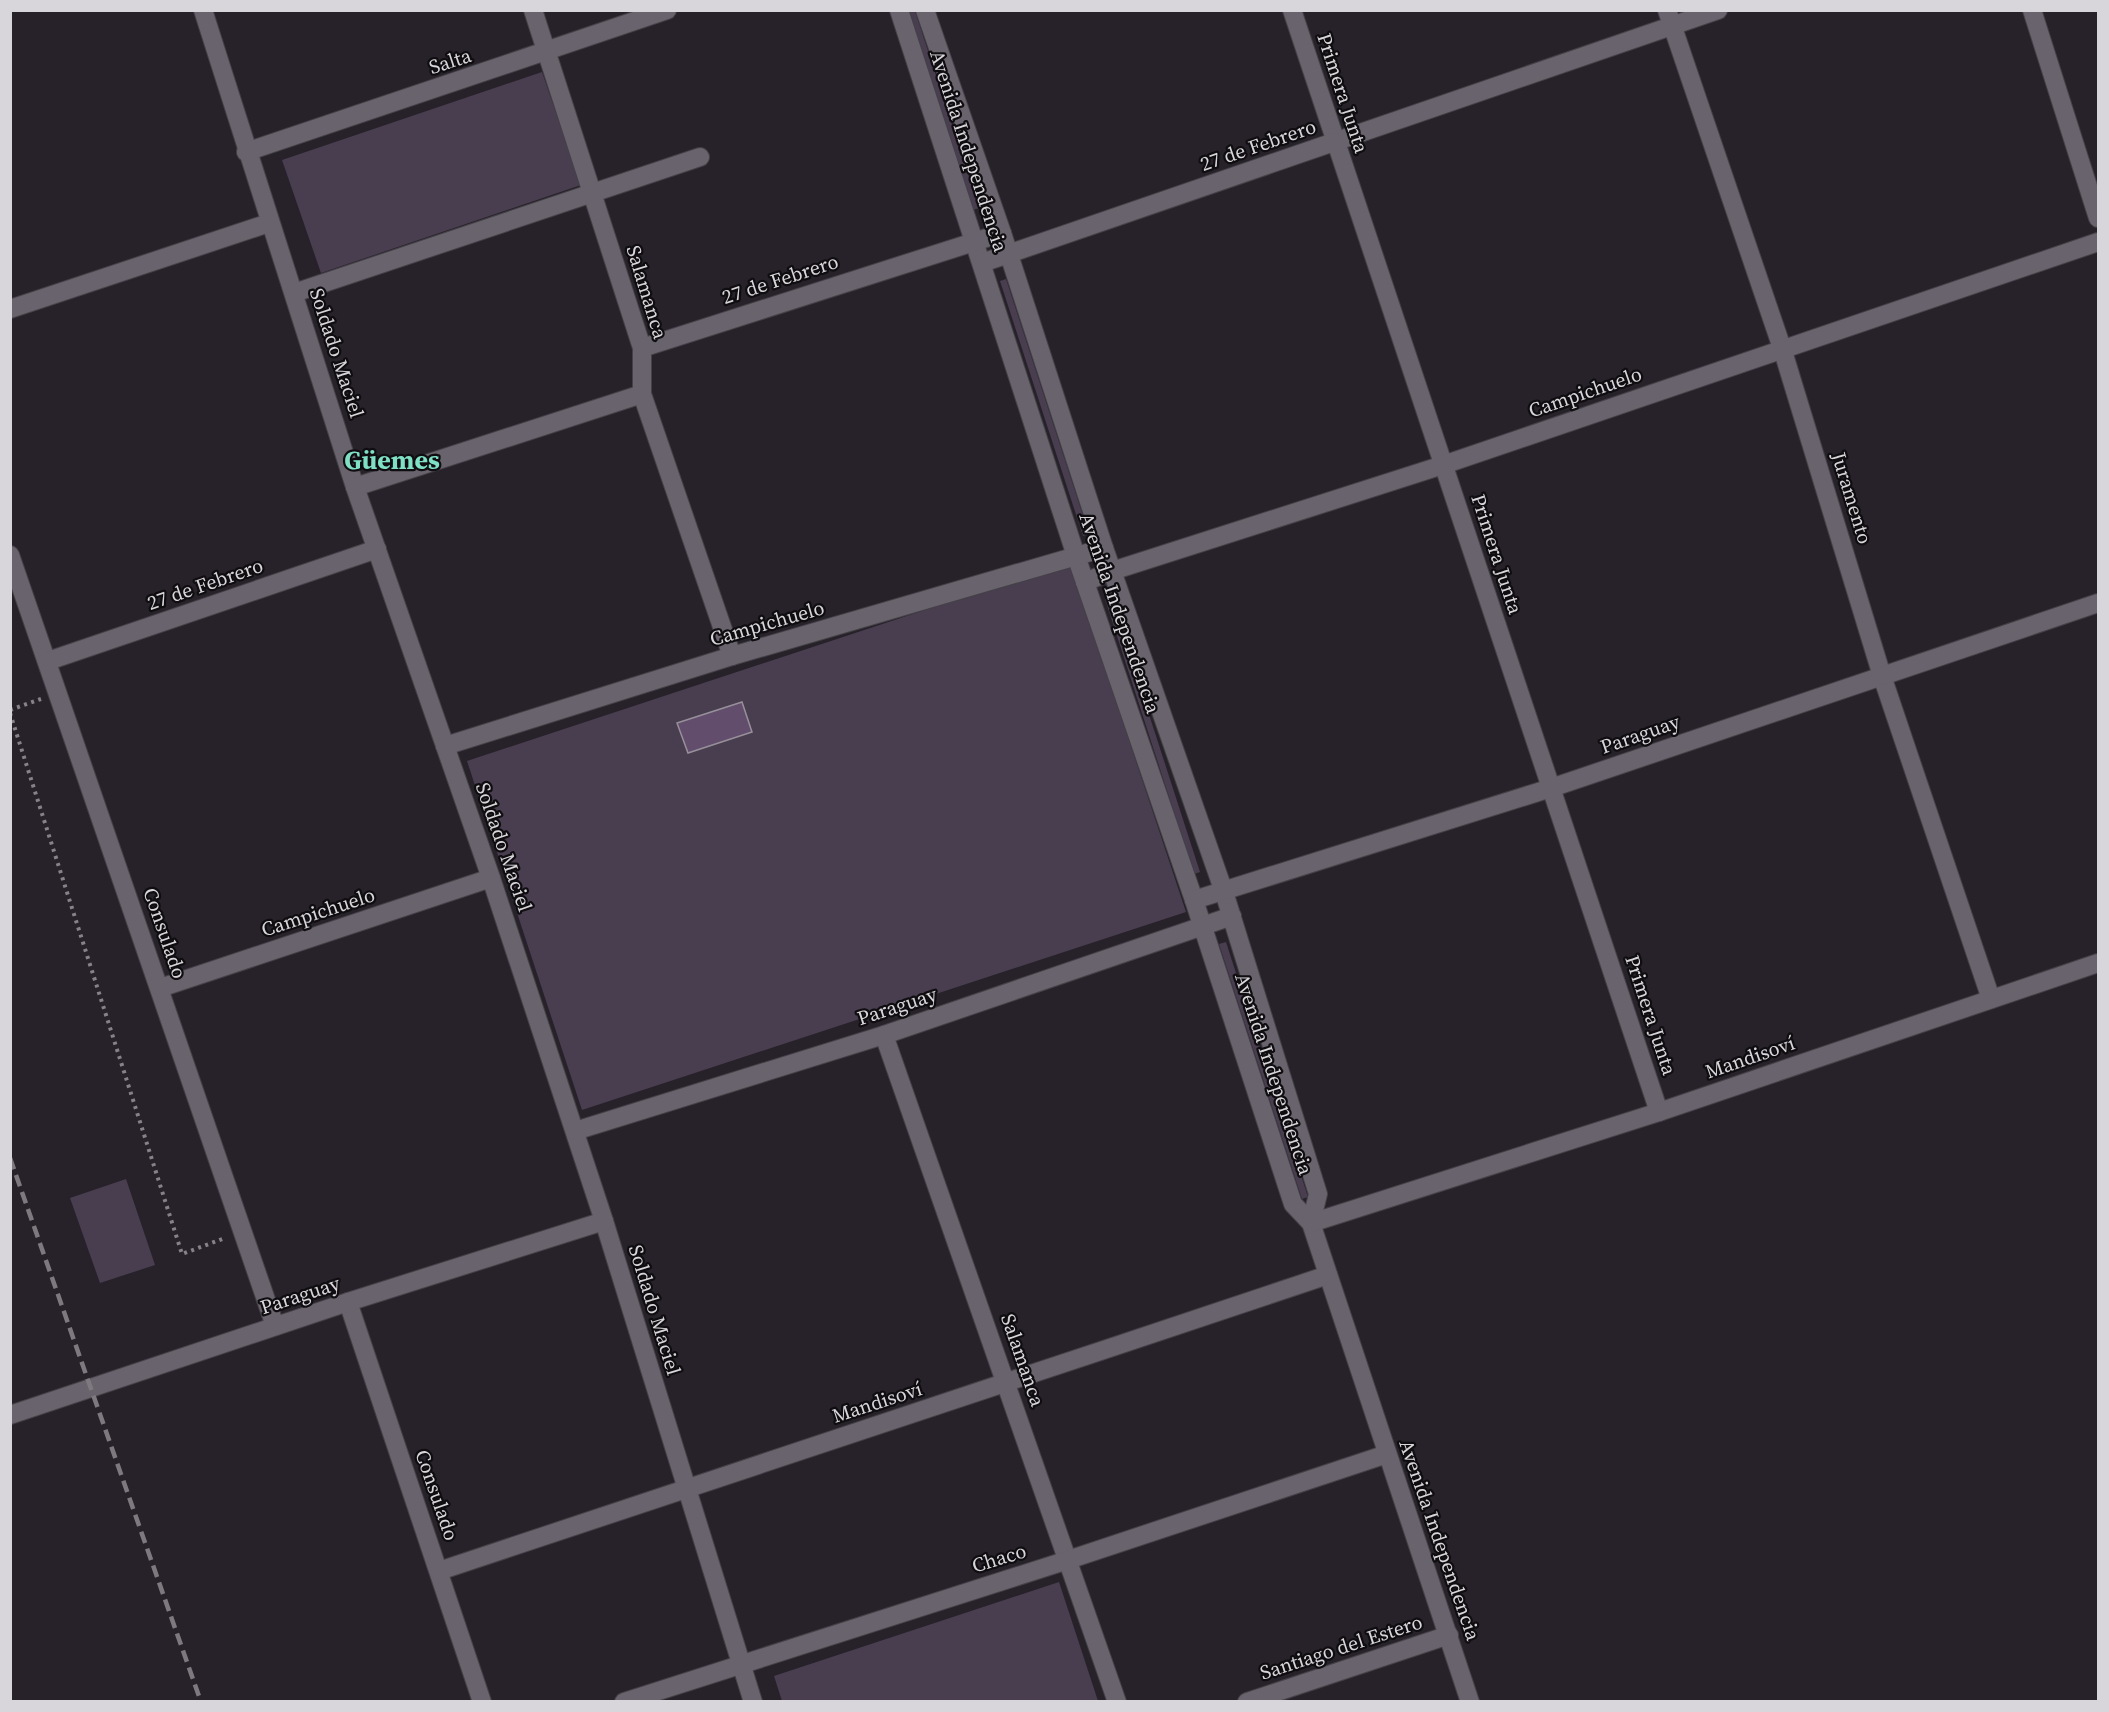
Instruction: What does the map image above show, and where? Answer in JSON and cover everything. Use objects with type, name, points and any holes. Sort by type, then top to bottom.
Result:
[{"type":"street","name":"Soldado Maciel","points":[[203,10],[246,152],[294,293],[355,487],[491,878],[604,1221],[753,1701]]},
{"type":"street","name":"Salamanca","points":[[533,10],[642,348],[642,394],[732,656]]},
{"type":"street","name":"Salta","points":[[246,152],[667,10]]},
{"type":"street","name":"Avenida Independencia","points":[[899,10],[1076,556],[1194,900],[1293,1204],[1311,1223],[1470,1701]]},
{"type":"street","name":"Avenida Independencia","points":[[925,10],[1002,233],[1104,548],[1232,916],[1318,1194],[1311,1223]]},
{"type":"street","name":"Primera Junta","points":[[1292,10],[1659,1112]]},
{"type":"street","name":"27 de Febrero","points":[[982,263],[1335,141],[1670,18],[1718,10]]},
{"type":"street","points":[[2032,10],[2098,218]]},
{"type":"street","name":"Juramento","points":[[1670,18],[1782,348],[1882,676],[1990,999]]},
{"type":"street","points":[[294,293],[700,157]]},
{"type":"street","points":[[10,309],[269,224]]},
{"type":"street","name":"27 de Febrero","points":[[642,348],[974,240],[1002,233]]},
{"type":"street","name":"Campichuelo","points":[[1085,582],[1112,571],[1443,465],[2098,242]]},
{"type":"street","points":[[355,487],[642,394]]},
{"type":"street","name":"Campichuelo","points":[[445,746],[732,656],[1104,548]]},
{"type":"street","name":"27 de Febrero","points":[[48,661],[377,549]]},
{"type":"street","name":"Consulado","points":[[10,555],[275,1326]]},
{"type":"street","name":"Paraguay","points":[[1194,900],[1551,788],[2098,603]]},
{"type":"street","name":"Campichuelo","points":[[160,988],[491,878]]},
{"type":"street","name":"Paraguay","points":[[574,1131],[884,1035],[1232,916]]},
{"type":"street","name":"Mandisoví","points":[[1311,1223],[1659,1112],[2098,963]]},
{"type":"street","name":"Salamanca","points":[[884,1035],[1117,1701]]},
{"type":"street","name":"Paraguay","points":[[10,1415],[348,1302],[604,1221]]},
{"type":"street","name":"Mandisoví","points":[[439,1571],[687,1486],[1007,1384],[1328,1275]]},
{"type":"street","name":"Consulado","points":[[348,1302],[482,1701]]},
{"type":"street","name":"Chaco","points":[[624,1701],[1068,1560],[1387,1454]]},
{"type":"street","name":"Santiago del Estero","points":[[1247,1701],[1449,1635]]},
{"type":"path","points":[[59,693],[10,711],[182,1254],[243,1232]]},
{"type":"shaded area","points":[[908,11],[915,11],[979,208],[973,210]]},
{"type":"shaded area","points":[[542,72],[581,185],[321,273],[282,160]]},
{"type":"shaded area","points":[[1006,279],[1089,534],[1083,536],[1000,281]]},
{"type":"shaded area","points":[[1070,562],[1186,912],[582,1110],[467,761]]},
{"type":"shaded area","points":[[1111,597],[1200,872],[1194,874],[1105,599]]},
{"type":"shaded area","points":[[1226,942],[1308,1197],[1302,1199],[1219,944]]},
{"type":"shaded area","points":[[126,1179],[155,1265],[100,1283],[70,1198]]},
{"type":"shaded area","points":[[1059,1582],[1098,1701],[782,1701],[774,1676]]},
{"type":"building","points":[[742,702],[752,732],[688,753],[677,723]]},
{"type":"railway","points":[[10,1158],[201,1702]]},
{"type":"district","name":"Güemes","points":[[392,460]]}]
